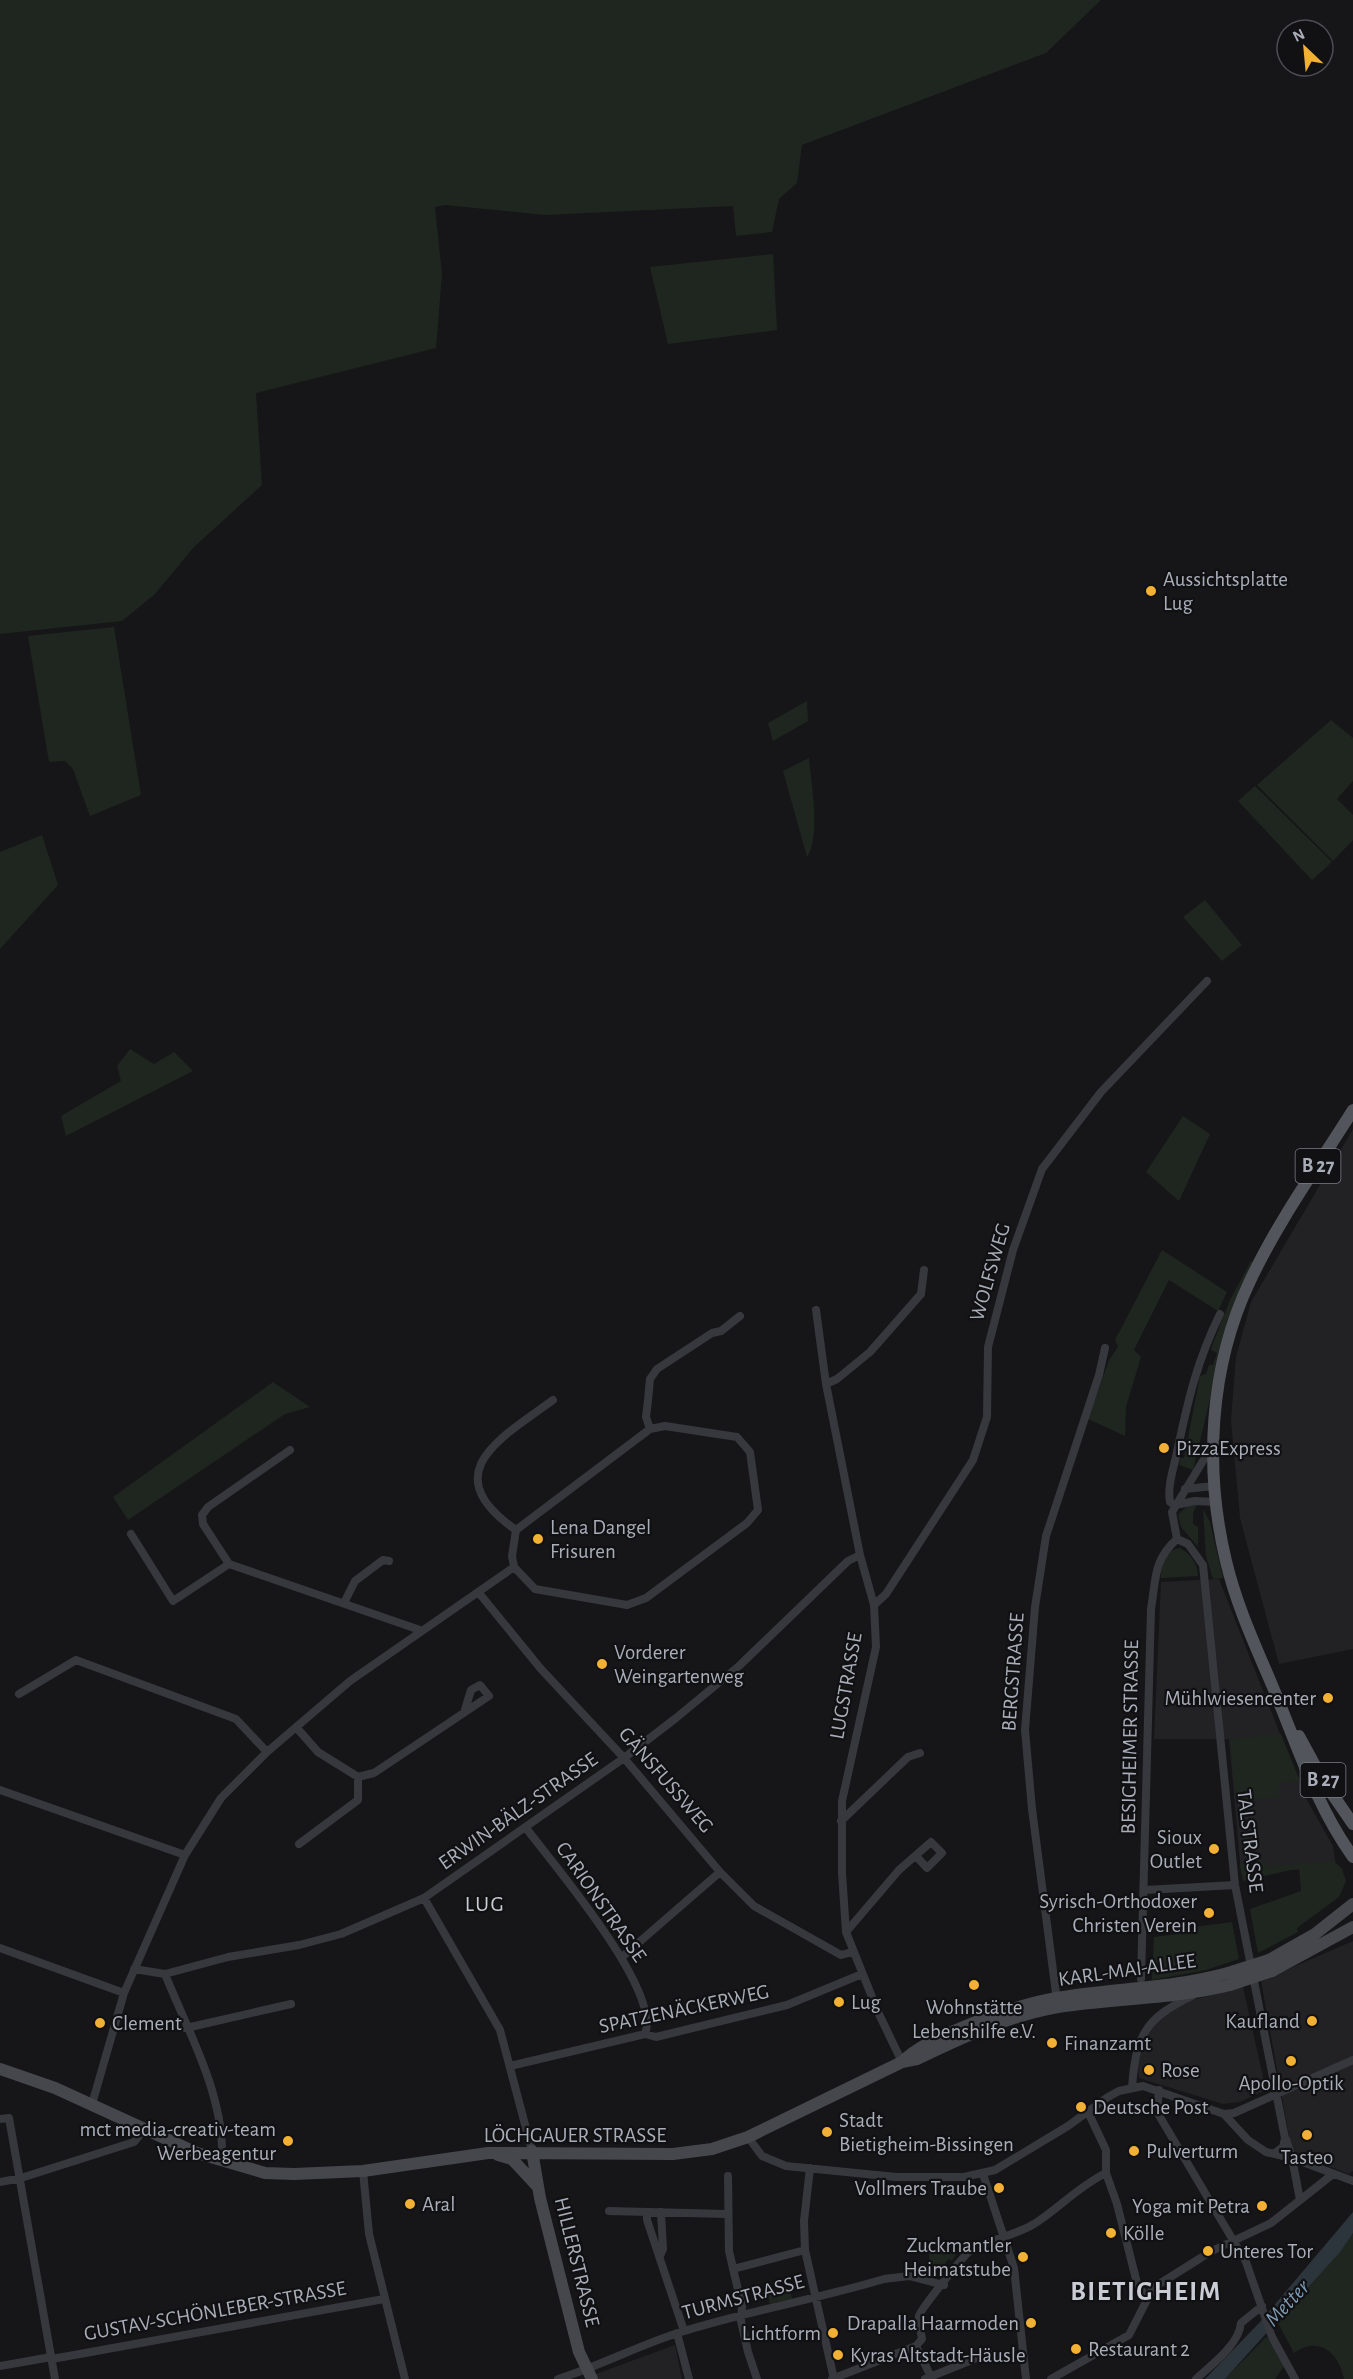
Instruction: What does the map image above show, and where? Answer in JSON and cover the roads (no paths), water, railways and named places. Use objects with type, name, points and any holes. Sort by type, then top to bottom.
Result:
[{"type":"main road","name":"B 27","points":[[1353,1110],[1282,1222],[1248,1284],[1224,1360],[1212,1446],[1216,1502],[1234,1590],[1312,1789],[1353,1857]]},
{"type":"main road","name":"B 27","points":[[1281,1707],[1324,1782],[1353,1824]]},
{"type":"main road","name":"KARL-MAI-ALLEE","points":[[1270,1966],[1353,1905]]},
{"type":"main road","name":"KARL-MAI-ALLEE","points":[[748,2137],[902,2062],[917,2059],[1009,2019],[1058,2003],[1120,1996],[1198,1993],[1229,1979],[1270,1966],[1353,1927]]},
{"type":"main road","name":"KARL-MAI-ALLEE","points":[[1155,1994],[1188,1984],[1229,1979]]},
{"type":"main road","name":"LÖCHGAUER STRASSE","points":[[0,2069],[55,2088],[197,2153],[265,2173],[363,2171],[488,2153],[532,2151],[673,2154],[720,2147],[748,2137]]},
{"type":"main road","name":"HILLERSTRASSE","points":[[532,2151],[537,2186],[579,2352],[590,2374]]},
{"type":"main road","points":[[488,2153],[512,2159],[537,2186]]},
{"type":"street","name":"WOLFSWEG","points":[[874,1605],[886,1594],[973,1460],[987,1417],[988,1347],[1013,1250],[1042,1169],[1101,1092],[1207,981]]},
{"type":"street","points":[[826,1384],[837,1379],[870,1352],[921,1294],[924,1270]]},
{"type":"street","name":"LUGSTRASSE","points":[[816,1310],[826,1384],[860,1555],[874,1605],[876,1647],[853,1744],[841,1821],[846,1932],[852,1952],[902,2062]]},
{"type":"street","points":[[1216,1502],[1195,1501],[1175,1505],[1170,1502],[1169,1497],[1196,1367],[1220,1314]]},
{"type":"street","points":[[650,1429],[646,1417],[650,1379],[657,1369],[712,1333],[721,1331],[740,1316]]},
{"type":"street","name":"BERGSTRASSE","points":[[1058,2003],[1032,1809],[1025,1730],[1035,1606],[1046,1536],[1106,1348]]},
{"type":"street","points":[[516,1530],[501,1520],[480,1490],[478,1474],[492,1445],[552,1400]]},
{"type":"street","points":[[665,1426],[737,1437],[750,1452],[758,1510],[747,1523],[646,1598],[627,1605],[535,1589],[514,1567],[512,1556],[516,1530],[650,1429],[665,1426]]},
{"type":"street","points":[[1177,1539],[1171,1518],[1175,1505],[1212,1446]]},
{"type":"street","points":[[290,1450],[208,1507],[202,1515],[203,1524],[229,1564],[420,1630]]},
{"type":"street","points":[[1172,1477],[1180,1483],[1192,1480]]},
{"type":"street","points":[[1185,1489],[1214,1486]]},
{"type":"street","points":[[130,1534],[173,1601],[229,1564]]},
{"type":"street","name":"TALSTRASSE","points":[[1177,1539],[1188,1544],[1203,1564],[1235,1885],[1275,2094],[1285,2138],[1292,2157],[1300,2200]]},
{"type":"street","name":"BESIGHEIMER STRASSE","points":[[1141,1979],[1151,1609],[1158,1564],[1163,1551],[1177,1539]]},
{"type":"street","name":"ERWIN-BÄLZ-STRASSE","points":[[134,1969],[165,1974],[228,1957],[341,1934],[424,1898],[624,1758],[738,1666],[848,1561],[860,1555]]},
{"type":"street","points":[[344,1603],[355,1581],[383,1560],[389,1561]]},
{"type":"street","points":[[92,2104],[124,1993],[134,1969],[185,1856],[221,1798],[267,1752],[350,1681],[420,1630],[514,1567]]},
{"type":"street","name":"GÄNSFUSSWEG","points":[[478,1593],[541,1669],[624,1758],[720,1872],[754,1906],[841,1955],[852,1952]]},
{"type":"street","points":[[19,1694],[76,1660],[168,1692],[236,1719],[267,1752]]},
{"type":"street","points":[[296,1727],[318,1752],[358,1777],[374,1773],[464,1713]]},
{"type":"street","points":[[841,1821],[908,1757],[920,1753]]},
{"type":"street","points":[[299,1844],[358,1800],[358,1777]]},
{"type":"street","points":[[0,1790],[185,1856]]},
{"type":"street","name":"CARIONSTRASSE","points":[[526,1827],[622,1957],[642,2000],[649,2024],[645,2034]]},
{"type":"street","points":[[846,1932],[888,1881],[916,1856]]},
{"type":"street","points":[[622,1957],[720,1872]]},
{"type":"street","points":[[1145,1890],[1235,1885]]},
{"type":"street","points":[[424,1898],[500,2030],[532,2151]]},
{"type":"street","points":[[0,1948],[124,1993]]},
{"type":"street","points":[[165,1974],[208,2082],[221,2132],[222,2149]]},
{"type":"street","name":"SPATZENÄCKERWEG","points":[[510,2066],[645,2034],[657,2037],[787,2005],[862,1974]]},
{"type":"street","points":[[1132,2087],[1135,2055],[1141,2037],[1150,2022],[1168,2007],[1198,1993]]},
{"type":"street","points":[[186,2028],[291,2004]]},
{"type":"street","points":[[748,2137],[757,2152],[769,2160],[786,2166],[896,2177],[947,2179],[983,2174],[1020,2155],[1108,2097],[1132,2087],[1143,2086],[1159,2090],[1224,2114],[1234,2113],[1353,2060]]},
{"type":"street","points":[[1159,2090],[1157,2112],[1236,2242],[1246,2262],[1272,2337],[1295,2379]]},
{"type":"street","points":[[1088,2112],[1106,2150],[1106,2173],[1117,2204],[1138,2287],[1147,2296]]},
{"type":"street","points":[[1224,2114],[1248,2140],[1266,2152],[1292,2157],[1353,2181]]},
{"type":"street","points":[[5,2119],[21,2178],[55,2379]]},
{"type":"street","points":[[0,2182],[21,2178],[134,2142],[144,2130]]},
{"type":"street","points":[[1275,2153],[1283,2147],[1285,2138]]},
{"type":"street","points":[[810,2168],[804,2221],[805,2250],[817,2295],[833,2379],[916,2346],[922,2339],[919,2317],[923,2308],[944,2285],[959,2260],[970,2251],[1004,2239],[1038,2221],[1091,2180],[1106,2173]]},
{"type":"street","points":[[363,2171],[366,2216],[384,2299],[405,2379]]},
{"type":"street","points":[[983,2174],[1014,2268],[1026,2345],[1026,2379]]},
{"type":"street","points":[[1214,2250],[1236,2242],[1271,2223],[1334,2174]]},
{"type":"street","points":[[728,2176],[726,2214],[732,2269],[748,2352],[757,2379]]},
{"type":"street","points":[[609,2211],[726,2214]]},
{"type":"street","points":[[647,2212],[647,2220],[660,2256],[680,2332],[689,2379]]},
{"type":"street","points":[[660,2256],[663,2249],[661,2212]]},
{"type":"street","points":[[732,2269],[805,2250]]},
{"type":"street","points":[[1051,2379],[1129,2335],[1153,2288],[1199,2259]]},
{"type":"street","name":"TURMSTRASSE","points":[[558,2379],[590,2374],[680,2332],[817,2295],[899,2276],[928,2278],[944,2285]]},
{"type":"street","name":"GUSTAV-SCHÖNLEBER-STRASSE","points":[[0,2366],[384,2299]]},
{"type":"street","points":[[1196,2379],[1223,2354],[1240,2332],[1241,2323],[1263,2310]]},
{"type":"street","points":[[916,2346],[929,2378],[989,2353]]},
{"type":"water","name":"Metter","points":[[1353,2212],[1353,2233],[1340,2252],[1225,2379],[1205,2379],[1260,2322]]},
{"type":"tunnel","points":[[1199,2259],[1214,2250]]},
{"type":"place","name":"Aussichtsplatte Lug","points":[[1151,591]]},
{"type":"place","name":"PizzaExpress","points":[[1164,1448]]},
{"type":"place","name":"Lena Dangel Frisuren","points":[[538,1539]]},
{"type":"place","name":"Vorderer Weingartenweg","points":[[602,1664]]},
{"type":"place","name":"Mühlwiesencenter","points":[[1328,1698]]},
{"type":"place","name":"Sioux Outlet","points":[[1214,1849]]},
{"type":"place","name":"Syrisch-Orthodoxer Christen Verein","points":[[1209,1913]]},
{"type":"place","name":"Wohnstätte Lebenshilfe e.V.","points":[[974,1985]]},
{"type":"place","name":"Lug","points":[[839,2002]]},
{"type":"place","name":"Kaufland","points":[[1312,2021]]},
{"type":"place","name":"Clement","points":[[100,2023]]},
{"type":"place","name":"Finanzamt","points":[[1052,2043]]},
{"type":"place","name":"Apollo-Optik","points":[[1291,2061]]},
{"type":"place","name":"Rose","points":[[1149,2070]]},
{"type":"place","name":"Deutsche Post","points":[[1081,2107]]},
{"type":"place","name":"Stadt Bietigheim-Bissingen","points":[[827,2132]]},
{"type":"place","name":"Tasteo","points":[[1307,2135]]},
{"type":"place","name":"mct media-creativ-team Werbeagentur","points":[[288,2141]]},
{"type":"place","name":"Pulverturm","points":[[1134,2151]]},
{"type":"place","name":"Vollmers Traube","points":[[999,2188]]},
{"type":"place","name":"Aral","points":[[410,2204]]},
{"type":"place","name":"Yoga mit Petra","points":[[1262,2206]]},
{"type":"place","name":"Kölle","points":[[1111,2233]]},
{"type":"place","name":"Unteres Tor","points":[[1208,2251]]},
{"type":"place","name":"Zuckmantler Heimatstube","points":[[1023,2257]]},
{"type":"place","name":"Drapalla Haarmoden","points":[[1031,2323]]},
{"type":"place","name":"Lichtform","points":[[833,2333]]},
{"type":"place","name":"Restaurant 2","points":[[1076,2349]]},
{"type":"place","name":"Kyras Altstadt-Häusle","points":[[838,2355]]},
{"type":"district","name":"LUG","points":[[485,1904]]},
{"type":"district","name":"BIETIGHEIM","points":[[1146,2291]]}]
